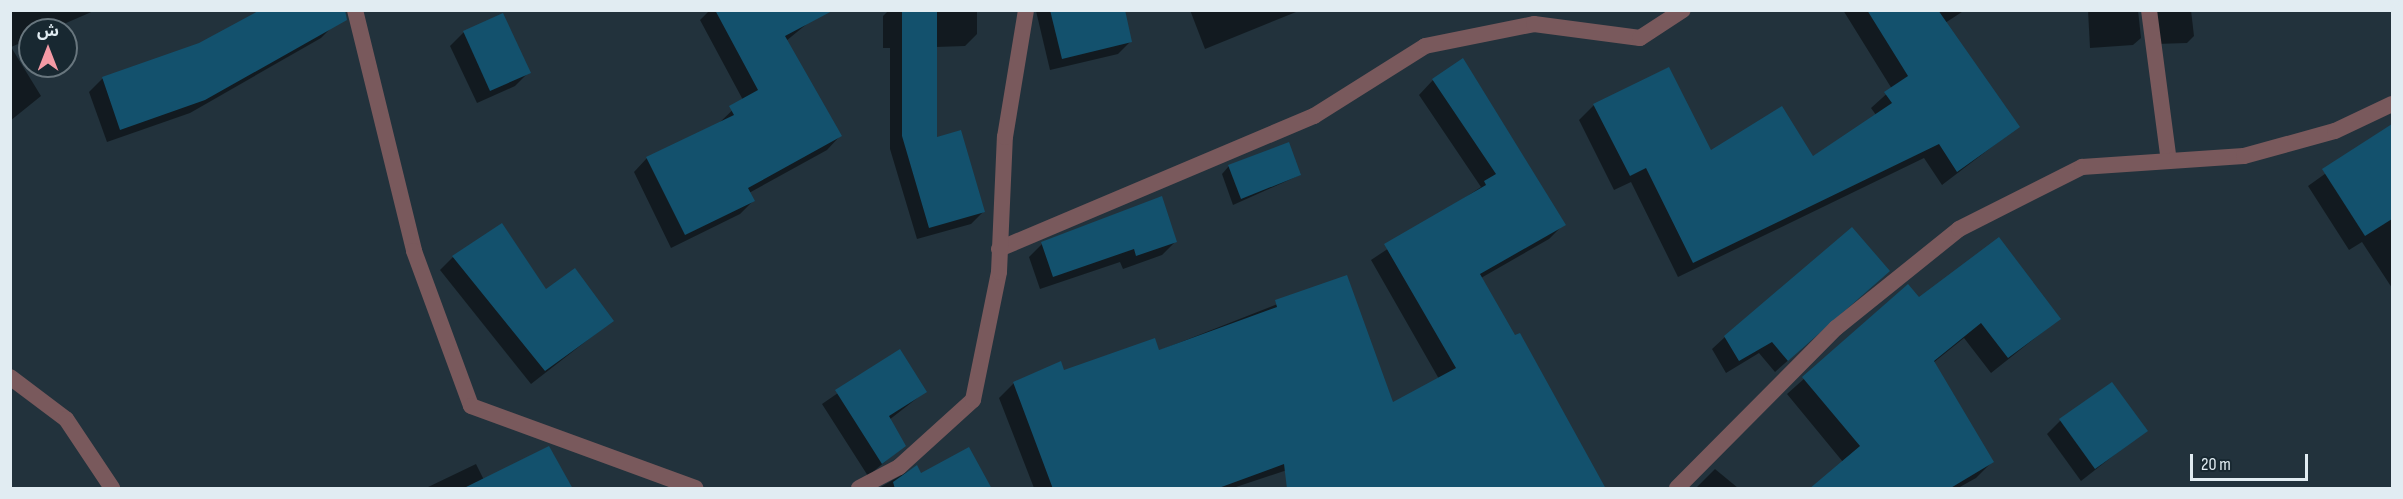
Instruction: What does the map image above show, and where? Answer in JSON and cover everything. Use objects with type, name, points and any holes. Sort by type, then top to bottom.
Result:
[{"type":"street","points":[[355,10],[414,251],[471,406],[695,489]]},
{"type":"street","points":[[859,489],[899,467],[973,400],[999,249],[1005,136],[1026,10]]},
{"type":"street","points":[[999,249],[1314,116],[1425,46],[1534,24],[1641,38],[1683,10]]},
{"type":"street","points":[[2149,10],[2169,161]]},
{"type":"street","points":[[1677,489],[1836,328],[1959,229],[2082,167],[2244,156],[2335,131],[2392,104]]},
{"type":"street","points":[[10,377],[66,419],[112,489]]},
{"type":"building","points":[[260,10],[345,10],[347,20],[205,100],[120,130],[102,77],[199,43]]},
{"type":"building","points":[[715,10],[834,10],[785,36],[842,136],[748,188],[755,201],[685,235],[646,157],[734,115],[729,106],[758,90]]},
{"type":"building","points":[[902,10],[937,10],[937,137],[961,130],[985,212],[929,228],[902,136]]},
{"type":"building","points":[[1050,10],[1125,10],[1132,42],[1062,59]]},
{"type":"building","points":[[1867,10],[1938,10],[2020,127],[1957,172],[1939,144],[1693,263],[1646,168],[1630,176],[1593,104],[1669,67],[1711,150],[1782,106],[1813,156],[1892,103],[1884,92],[1908,76]]},
{"type":"building","points":[[503,13],[531,73],[490,91],[463,31]]},
{"type":"building","points":[[1463,58],[1566,225],[1480,274],[1515,335],[1520,333],[1606,489],[1287,489],[1284,464],[1216,489],[1053,489],[1013,382],[1061,361],[1064,370],[1155,338],[1159,350],[1277,307],[1275,300],[1347,275],[1393,402],[1456,368],[1384,244],[1486,185],[1484,181],[1496,174],[1432,79]]},
{"type":"building","points":[[2392,124],[2392,219],[2365,236],[2322,169]]},
{"type":"building","points":[[1289,142],[1301,175],[1241,199],[1228,165]]},
{"type":"building","points":[[1162,196],[1177,242],[1136,256],[1134,249],[1053,277],[1041,242]]},
{"type":"building","points":[[502,223],[546,289],[575,268],[614,321],[545,371],[452,256]]},
{"type":"building","points":[[1852,227],[1890,271],[1788,361],[1772,342],[1739,361],[1724,336]]},
{"type":"building","points":[[1999,237],[2061,319],[2008,358],[1981,323],[1934,361],[1994,462],[1949,489],[1809,489],[1860,446],[1802,377],[1908,284],[1919,297]]},
{"type":"building","points":[[900,349],[927,392],[889,416],[906,446],[882,464],[835,390]]},
{"type":"building","points":[[2112,382],[2148,431],[2095,469],[2059,419]]},
{"type":"building","points":[[549,446],[573,489],[462,489]]},
{"type":"building","points":[[969,447],[992,489],[895,489],[893,482],[917,465],[921,473]]}]
